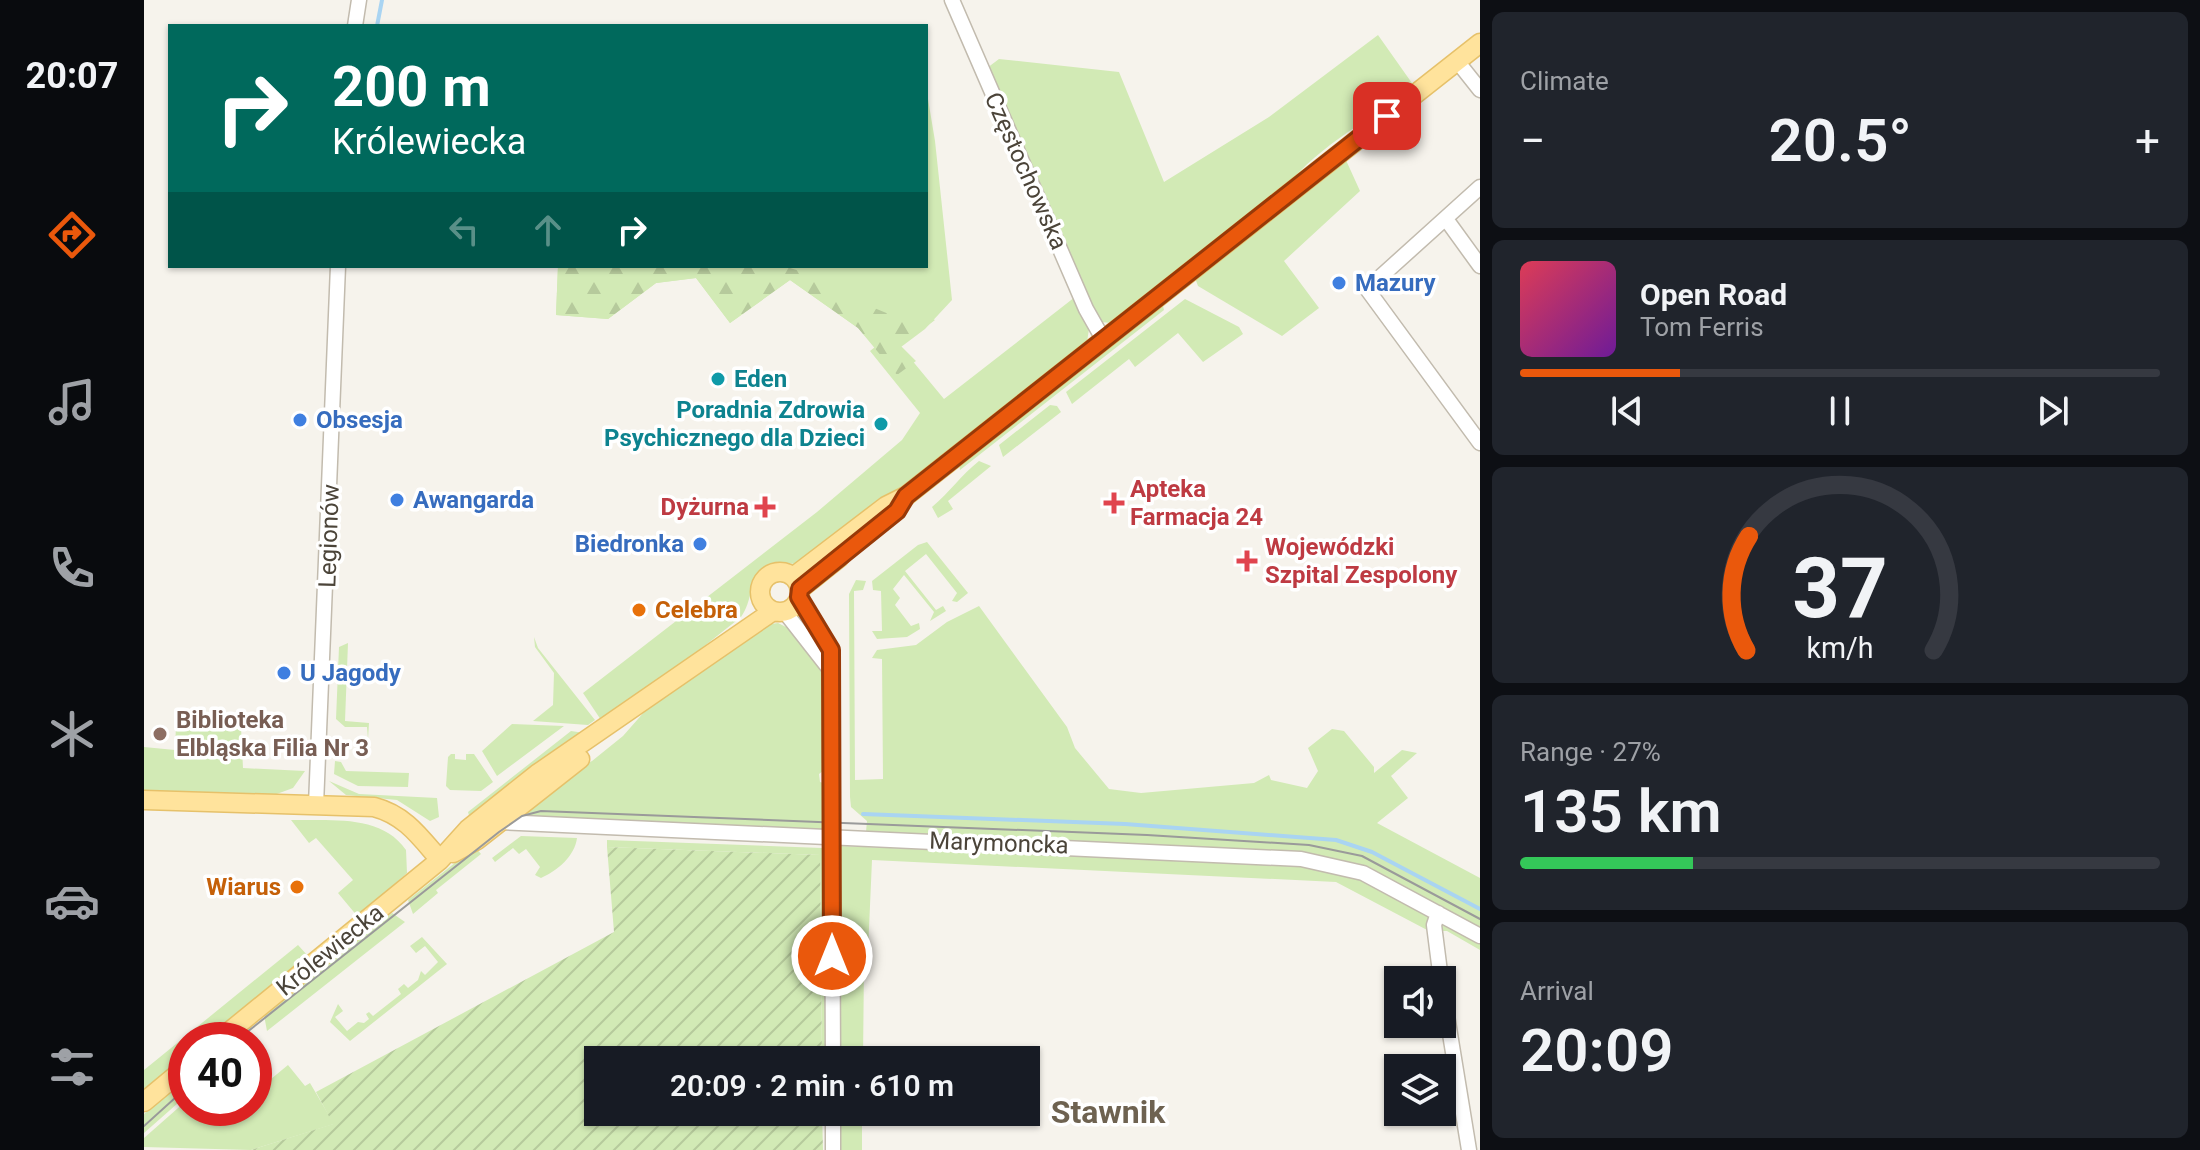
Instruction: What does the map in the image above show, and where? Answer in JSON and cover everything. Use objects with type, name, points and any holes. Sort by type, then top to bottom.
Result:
[{"type":"main road","points":[[797,588],[779,572],[770,574],[760,586],[773,608],[897,511],[906,496],[1480,43]]},
{"type":"main road","name":"Królewiecka","points":[[241,1022],[440,860],[468,829],[537,774],[650,698],[773,608]]},
{"type":"main road","name":"Królewiecka","points":[[440,860],[477,840],[618,729],[650,698]]},
{"type":"main road","points":[[144,800],[374,807],[393,812],[440,860]]},
{"type":"main road","points":[[144,1102],[168,1082]]},
{"type":"street","points":[[355,24],[359,0]]},
{"type":"street","name":"Częstochowska","points":[[952,0],[1086,309],[1103,339]]},
{"type":"street","points":[[1457,61],[1480,90]]},
{"type":"street","points":[[1480,187],[1367,289],[1480,443]]},
{"type":"street","points":[[1446,219],[1480,266]]},
{"type":"street","name":"Legionów","points":[[316,805],[338,268]]},
{"type":"street","points":[[797,588],[831,650],[833,1046]]},
{"type":"street","points":[[773,608],[831,671]]},
{"type":"street","name":"Marymoncka","points":[[500,822],[1315,861],[1363,873],[1480,936]]},
{"type":"street","points":[[1438,913],[1434,925],[1440,966]]},
{"type":"street","points":[[1451,1038],[1469,1150]]},
{"type":"street","points":[[833,1126],[833,1150]]},
{"type":"green space","points":[[1378,35],[1414,86],[1330,145],[1286,187],[1112,323],[1100,322],[987,68],[999,59],[1119,72],[1164,182],[1269,117]]},
{"type":"green space","points":[[928,99],[952,300],[925,329],[901,347],[944,399],[1075,297],[1089,329],[1087,342],[963,443],[802,564],[777,562],[761,570],[741,617],[592,735],[470,819],[468,812],[571,731],[591,734],[603,723],[583,693],[817,512],[902,440],[920,413],[870,351],[875,347],[858,328],[790,280],[730,323],[696,278],[656,283],[608,319],[556,315],[558,268],[928,268]]},
{"type":"green space","points":[[1345,158],[1360,191],[1284,261],[1319,308],[1282,336],[1198,286],[1195,278]]},
{"type":"green space","points":[[558,268],[790,268],[824,279],[855,300],[896,317],[926,316],[935,320],[901,346],[916,361],[897,375],[858,328],[790,280],[730,323],[696,278],[656,283],[608,319],[556,315]]},
{"type":"green space","points":[[1185,299],[1239,327],[1243,334],[1203,362],[1178,333],[1135,367],[1129,359],[1072,404],[1066,392]]},
{"type":"green space","points":[[1162,302],[1164,310],[960,470],[959,463]]},
{"type":"green space","points":[[1050,405],[1057,406],[1061,412],[1003,457],[999,445]]},
{"type":"green space","points":[[979,461],[991,466],[948,501],[953,509],[938,518],[932,507]]},
{"type":"green space","points":[[927,542],[968,593],[957,602],[952,601],[957,593],[926,554],[905,571],[936,610],[943,606],[946,611],[930,621],[934,612],[904,575],[893,589],[900,598],[895,605],[911,626],[919,623],[920,629],[907,637],[877,639],[872,631],[882,631],[881,591],[873,590],[872,581],[918,545]]},
{"type":"green space","points":[[856,580],[866,581],[863,590],[854,591],[855,780],[883,779],[882,659],[872,658],[877,650],[916,645],[947,622],[979,606],[1067,727],[1075,748],[1109,789],[1141,793],[1254,783],[1269,775],[1271,780],[1307,788],[1318,771],[1308,748],[1332,729],[1344,731],[1374,767],[1374,773],[1402,750],[1417,753],[1391,776],[1408,798],[1377,823],[1480,878],[1480,929],[1388,880],[1202,848],[866,832],[867,821],[851,807],[850,797],[849,594]]},
{"type":"green space","points":[[778,623],[790,629],[824,675],[827,768],[819,774],[823,783],[823,804],[827,804],[822,830],[518,820],[569,773],[592,761],[623,736],[645,711],[764,625]]},
{"type":"green space","points":[[534,637],[538,648],[595,720],[588,725],[533,721],[553,705],[554,673],[535,647]]},
{"type":"green space","points":[[348,643],[345,721],[369,723],[368,739],[367,727],[345,727],[336,719],[339,647]]},
{"type":"green space","points":[[512,724],[564,726],[497,776],[482,751]]},
{"type":"green space","points":[[176,725],[241,727],[243,768],[305,771],[293,788],[274,795],[144,791],[144,747],[175,750]]},
{"type":"green space","points":[[455,754],[455,759],[466,760],[466,754],[474,754],[493,782],[481,791],[450,790],[446,786],[448,757]]},
{"type":"green space","points":[[335,761],[341,762],[346,771],[409,773],[408,787],[358,786],[334,774]]},
{"type":"green space","points":[[329,781],[359,794],[437,798],[439,817],[430,821],[397,800],[346,795]]},
{"type":"green space","points":[[291,820],[338,820],[383,830],[396,838],[406,850],[407,873],[358,917],[338,893],[353,880],[316,838],[309,843]]},
{"type":"green space","points":[[521,836],[577,838],[573,851],[564,862],[541,878],[535,875],[540,867],[526,849],[519,854],[513,848],[495,862],[492,858]]},
{"type":"green space","points":[[607,840],[822,848],[826,1046],[822,1046],[820,855],[607,847]]},
{"type":"green space","points":[[841,846],[1305,865],[1361,878],[1480,941],[1480,950],[1447,931],[1429,931],[1336,882],[872,860],[868,951],[853,950],[842,944],[838,935]]},
{"type":"green space","points":[[475,847],[481,854],[436,890],[438,893],[413,914],[408,900]]},
{"type":"green space","points":[[607,847],[820,855],[822,1046],[584,1046],[584,1126],[822,1126],[823,1150],[251,1150],[333,1124],[316,1092],[614,932]]},
{"type":"green space","points":[[392,913],[405,922],[272,1027],[272,1022],[265,1022],[264,1015]]},
{"type":"green space","points":[[422,937],[447,964],[350,1041],[330,1022],[338,1004],[343,1011],[335,1017],[347,1031],[358,1022],[364,1023],[369,1019],[366,1014],[369,1012],[373,1016],[401,994],[398,989],[404,984],[408,988],[418,980],[421,971],[425,975],[438,962],[425,946],[416,953],[410,946]]},
{"type":"green space","points":[[298,945],[308,956],[228,1022],[203,1022]]},
{"type":"green space","points":[[852,960],[864,966],[863,1046],[839,1046],[838,971]]},
{"type":"green space","points":[[168,1051],[168,1071],[144,1091],[144,1070]]},
{"type":"green space","points":[[288,1065],[305,1086],[310,1083],[334,1124],[251,1150],[144,1147],[144,1138],[168,1117],[168,1126],[272,1126],[272,1078]]},
{"type":"green space","points":[[168,1093],[168,1112],[144,1133],[144,1114]]},
{"type":"green space","points":[[839,1126],[862,1126],[862,1150],[839,1150]]},
{"type":"waterway","points":[[377,24],[382,0]]},
{"type":"waterway","points":[[863,814],[1125,824],[1336,840],[1372,852],[1480,909]]},
{"type":"tram line","points":[[260,1022],[499,832],[522,816],[541,811],[1147,835],[1309,845],[1362,856],[1480,919]]},
{"type":"tram line","points":[[144,1126],[168,1104]]},
{"type":"place","name":"Mazury","points":[[1339,283]]},
{"type":"place","name":"Eden","points":[[718,379]]},
{"type":"place","name":"Obsesja","points":[[300,420]]},
{"type":"place","name":"Poradnia Zdrowia Psychicznego dla Dzieci","points":[[881,424]]},
{"type":"place","name":"Awangarda","points":[[397,500]]},
{"type":"place","name":"Apteka Farmacja 24","points":[[1114,503]]},
{"type":"place","name":"Dyżurna","points":[[765,507]]},
{"type":"place","name":"Biedronka","points":[[700,544]]},
{"type":"place","name":"Wojewódzki Szpital Zespolony","points":[[1247,561]]},
{"type":"place","name":"Celebra","points":[[639,610]]},
{"type":"place","name":"U Jagody","points":[[284,673]]},
{"type":"place","name":"Biblioteka Elbląska Filia Nr 3","points":[[160,734]]},
{"type":"place","name":"Wiarus","points":[[297,887]]},
{"type":"district","name":"Stawnik","points":[[1108,1112]]},
{"type":"route","points":[[832,956],[831,650],[799,597],[800,589],[897,511],[906,496],[1387,116]]}]
